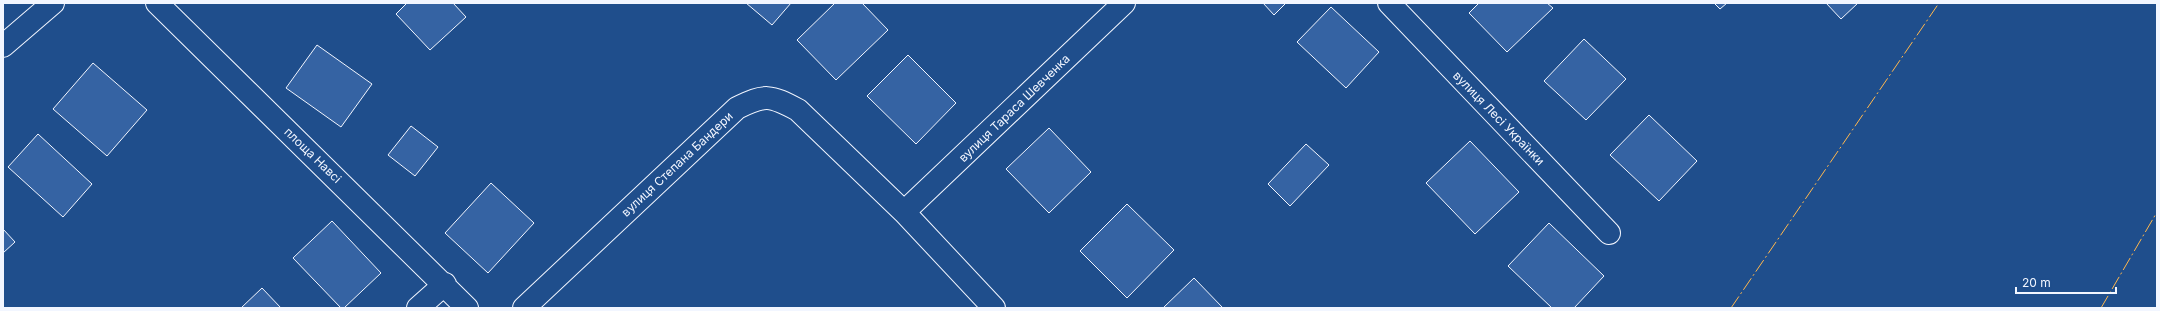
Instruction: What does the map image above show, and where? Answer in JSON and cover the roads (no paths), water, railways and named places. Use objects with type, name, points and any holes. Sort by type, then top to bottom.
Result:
[{"type":"street","points":[[3,46],[53,3]]},
{"type":"street","name":"площа Навсі","points":[[157,3],[445,284],[467,308]]},
{"type":"street","name":"вулиця Тараса Шевченка","points":[[904,212],[1124,3]]},
{"type":"street","name":"вулиця Лесі Українки","points":[[1389,3],[1609,233]]},
{"type":"street","name":"вулиця Степана Бандери","points":[[524,308],[736,108],[757,98],[778,99],[798,110],[904,212],[994,308]]},
{"type":"street","points":[[418,308],[445,284]]}]
